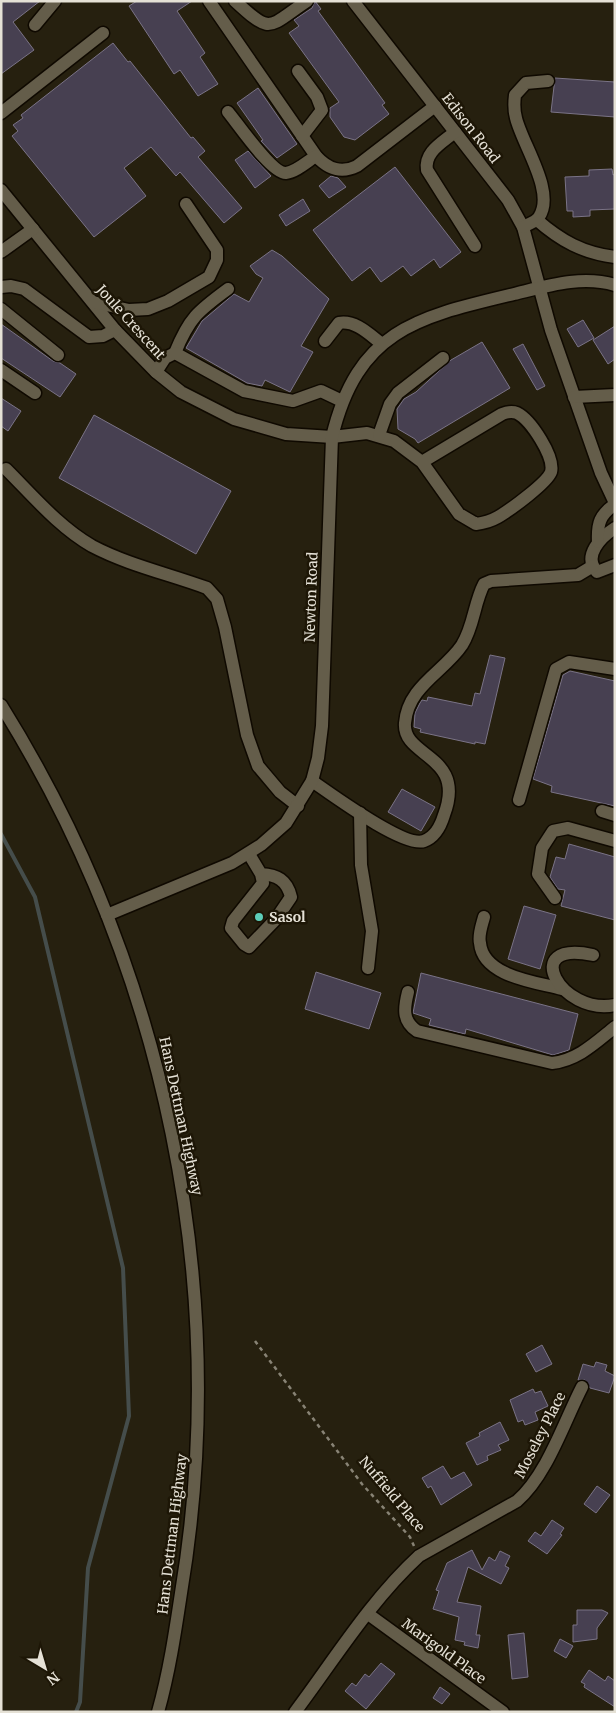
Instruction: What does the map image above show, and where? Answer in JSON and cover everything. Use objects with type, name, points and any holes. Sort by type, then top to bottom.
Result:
[{"type":"street","points":[[35,25],[55,1]]},
{"type":"street","points":[[209,1],[316,156],[331,168],[350,170],[435,106]]},
{"type":"street","points":[[235,1],[260,24],[266,26],[273,24],[307,1]]},
{"type":"street","name":"Edison Road","points":[[353,1],[508,200],[523,227],[551,330],[606,487],[615,503]]},
{"type":"street","points":[[1,113],[103,33]]},
{"type":"street","points":[[298,71],[317,97],[322,110],[302,136]]},
{"type":"street","points":[[523,227],[537,220],[543,204],[540,178],[521,133],[514,105],[515,95],[526,83],[548,81]]},
{"type":"street","points":[[228,112],[276,170],[286,173],[291,172],[316,156]]},
{"type":"street","points":[[455,132],[428,155],[425,162],[427,170],[475,246]]},
{"type":"street","name":"Joule Crescent","points":[[1,190],[115,330],[156,372],[181,392],[234,420],[286,434],[332,437],[356,433],[379,436],[394,441],[422,462],[458,514],[476,524],[497,518],[548,478],[552,461],[545,446],[518,413],[510,412],[502,414],[422,462]]},
{"type":"street","points":[[93,302],[129,310],[148,309],[168,302],[209,277],[218,260],[217,250],[186,204]]},
{"type":"street","points":[[537,220],[557,237],[572,246],[615,257]]},
{"type":"street","points":[[1,252],[32,229]]},
{"type":"street","name":"Newton Road","points":[[107,916],[250,854],[286,823],[312,781],[318,758],[322,726],[332,437],[342,401],[357,374],[392,335],[420,319],[444,310],[539,287],[587,280],[615,285]]},
{"type":"street","points":[[1,286],[24,289],[89,337],[104,336],[115,330]]},
{"type":"street","points":[[156,372],[165,358],[175,353],[190,320],[201,308],[228,289]]},
{"type":"street","points":[[1,309],[58,355]]},
{"type":"street","points":[[325,341],[339,323],[346,322],[356,325],[382,344]]},
{"type":"street","points":[[175,353],[244,391],[292,401],[321,391],[342,401]]},
{"type":"street","points":[[379,436],[390,404],[398,393],[443,358]]},
{"type":"street","points":[[1,370],[35,393]]},
{"type":"street","points":[[574,397],[615,395]]},
{"type":"street","points":[[6,470],[67,529],[90,545],[142,567],[207,588],[214,593],[225,627],[251,749],[265,777],[298,806]]},
{"type":"street","points":[[598,542],[597,530],[600,517],[615,503]]},
{"type":"street","points":[[615,528],[598,542],[593,551],[593,566],[597,572],[601,572],[615,565]]},
{"type":"street","points":[[312,781],[399,837],[416,842],[431,837],[441,824],[450,800],[451,791],[449,782],[440,767],[406,735],[405,721],[414,696],[461,646],[469,632],[484,584],[491,581],[578,576],[593,566]]},
{"type":"street","points":[[519,800],[556,669],[569,662],[615,669]]},
{"type":"street","name":"Hans Dettman Highway","points":[[1,705],[53,796],[107,916],[147,1029],[175,1146],[191,1246],[198,1393],[197,1462],[185,1573],[158,1712]]},
{"type":"street","points":[[602,811],[615,815]]},
{"type":"street","points":[[360,813],[361,857],[372,931],[368,968]]},
{"type":"street","points":[[554,898],[538,874],[542,848],[553,831],[568,828],[615,841]]},
{"type":"street","points":[[250,854],[263,879],[260,889],[232,924],[233,931],[244,944],[250,947],[276,919],[291,897],[286,885],[278,876],[261,874]]},
{"type":"street","points":[[484,917],[480,943],[482,953],[489,963],[514,976],[562,989],[592,1004],[606,1007],[615,1005]]},
{"type":"street","points":[[562,989],[554,976],[553,968],[556,959],[568,951],[593,955]]},
{"type":"street","points":[[408,992],[404,1009],[408,1022],[417,1031],[552,1064],[562,1062],[582,1053],[615,1027]]},
{"type":"street","name":"Moseley Place","points":[[419,1556],[528,1492],[582,1387]]},
{"type":"street","points":[[295,1712],[368,1614],[419,1556]]},
{"type":"street","name":"Marigold Place","points":[[368,1614],[503,1712]]},
{"type":"path","name":"Nuffield Place","points":[[255,1341],[362,1484],[410,1537],[419,1556]]},
{"type":"building","points":[[1,1],[40,1],[13,22],[34,50],[1,74]]},
{"type":"building","points":[[137,1],[192,1],[177,11],[205,53],[200,57],[218,84],[198,96],[180,70],[174,74],[129,6]]},
{"type":"building","points":[[315,1],[321,9],[318,11],[385,103],[382,105],[389,114],[355,140],[344,137],[330,117],[330,108],[339,102],[289,33],[299,26],[294,20],[312,8]]},
{"type":"building","points":[[113,43],[128,62],[130,61],[191,138],[193,137],[205,151],[198,157],[242,208],[224,223],[180,172],[176,176],[151,147],[124,168],[146,196],[94,237],[12,136],[18,131],[13,125],[23,118],[21,115]]},
{"type":"building","points":[[555,78],[615,82],[615,117],[551,112]]},
{"type":"building","points":[[258,88],[297,144],[277,158],[261,141],[263,140],[237,103]]},
{"type":"building","points":[[248,151],[271,176],[255,188],[235,160]]},
{"type":"building","points":[[395,167],[461,252],[440,268],[434,259],[411,276],[403,266],[381,282],[370,267],[352,281],[313,230]]},
{"type":"building","points":[[612,169],[613,175],[615,174],[615,209],[590,210],[590,216],[573,217],[573,211],[567,211],[565,177],[589,176],[589,170]]},
{"type":"building","points":[[331,176],[338,178],[346,187],[329,198],[319,186]]},
{"type":"building","points":[[303,199],[310,211],[286,226],[279,215]]},
{"type":"building","points":[[272,250],[282,256],[329,299],[301,346],[313,352],[290,392],[265,380],[262,386],[247,383],[186,348],[202,321],[234,294],[249,302],[263,278],[256,274],[250,266]]},
{"type":"building","points":[[583,320],[594,338],[578,347],[567,329]]},
{"type":"building","points":[[1,324],[53,361],[60,363],[76,374],[60,397],[1,358]]},
{"type":"building","points":[[615,326],[615,359],[608,364],[593,340]]},
{"type":"building","points":[[482,342],[510,388],[418,443],[415,439],[398,429],[397,409],[404,399],[416,392],[451,360]]},
{"type":"building","points":[[523,344],[545,386],[537,390],[513,349]]},
{"type":"building","points":[[1,398],[21,411],[8,431],[1,426]]},
{"type":"building","points":[[94,415],[231,491],[196,554],[59,478]]},
{"type":"building","points":[[490,655],[505,658],[485,744],[475,742],[475,744],[420,732],[421,729],[414,727],[415,713],[422,700],[427,701],[428,697],[472,706],[475,693],[480,694]]},
{"type":"building","points":[[570,671],[615,681],[615,806],[551,792],[552,786],[533,779],[563,675]]},
{"type":"building","points":[[402,789],[435,807],[421,831],[388,812]]},
{"type":"building","points":[[569,844],[615,857],[615,920],[561,906],[565,890],[558,889],[550,877],[556,857],[565,859]]},
{"type":"building","points":[[524,906],[556,915],[540,969],[508,959]]},
{"type":"building","points":[[316,972],[381,993],[369,1029],[305,1009]]},
{"type":"building","points":[[421,973],[578,1014],[569,1050],[553,1055],[466,1029],[465,1034],[429,1025],[431,1019],[413,1013]]},
{"type":"building","points":[[542,1345],[552,1364],[536,1372],[526,1354]]},
{"type":"building","points":[[596,1362],[607,1365],[605,1371],[615,1376],[609,1393],[590,1388],[585,1380],[578,1380],[583,1364],[594,1367]]},
{"type":"building","points":[[533,1389],[535,1393],[541,1391],[548,1406],[535,1412],[538,1420],[525,1425],[523,1420],[518,1422],[510,1400]]},
{"type":"building","points":[[500,1422],[509,1440],[498,1445],[501,1450],[487,1456],[488,1460],[477,1465],[466,1443],[480,1436],[479,1433]]},
{"type":"building","points":[[443,1466],[451,1479],[464,1472],[472,1485],[441,1505],[431,1486],[428,1488],[422,1478]]},
{"type":"building","points":[[597,1486],[610,1495],[596,1513],[584,1504]]},
{"type":"building","points":[[552,1520],[564,1528],[560,1534],[562,1535],[547,1554],[528,1541],[535,1532],[541,1536]]},
{"type":"building","points":[[472,1550],[482,1570],[489,1557],[495,1561],[500,1551],[510,1556],[505,1566],[509,1568],[501,1584],[468,1567],[457,1602],[481,1606],[476,1635],[480,1635],[478,1648],[464,1645],[465,1642],[455,1640],[459,1617],[433,1609],[439,1591],[436,1590],[447,1563]]},
{"type":"building","points":[[577,1610],[602,1610],[608,1613],[597,1628],[597,1639],[573,1642],[573,1625],[577,1625]]},
{"type":"building","points":[[524,1633],[528,1677],[512,1679],[508,1635]]},
{"type":"building","points":[[560,1639],[573,1646],[566,1658],[554,1651]]},
{"type":"building","points":[[381,1663],[395,1674],[366,1709],[345,1691],[352,1683],[356,1686],[365,1674],[369,1677]]},
{"type":"building","points":[[589,1670],[605,1681],[608,1676],[615,1681],[615,1707],[584,1687],[585,1684],[581,1682]]},
{"type":"building","points":[[440,1687],[450,1694],[442,1704],[433,1698]]},
{"type":"waterway","points":[[1,834],[35,897],[123,1268],[129,1416],[88,1568],[80,1702],[76,1712]]},
{"type":"place","name":"Sasol","points":[[259,917]]}]
